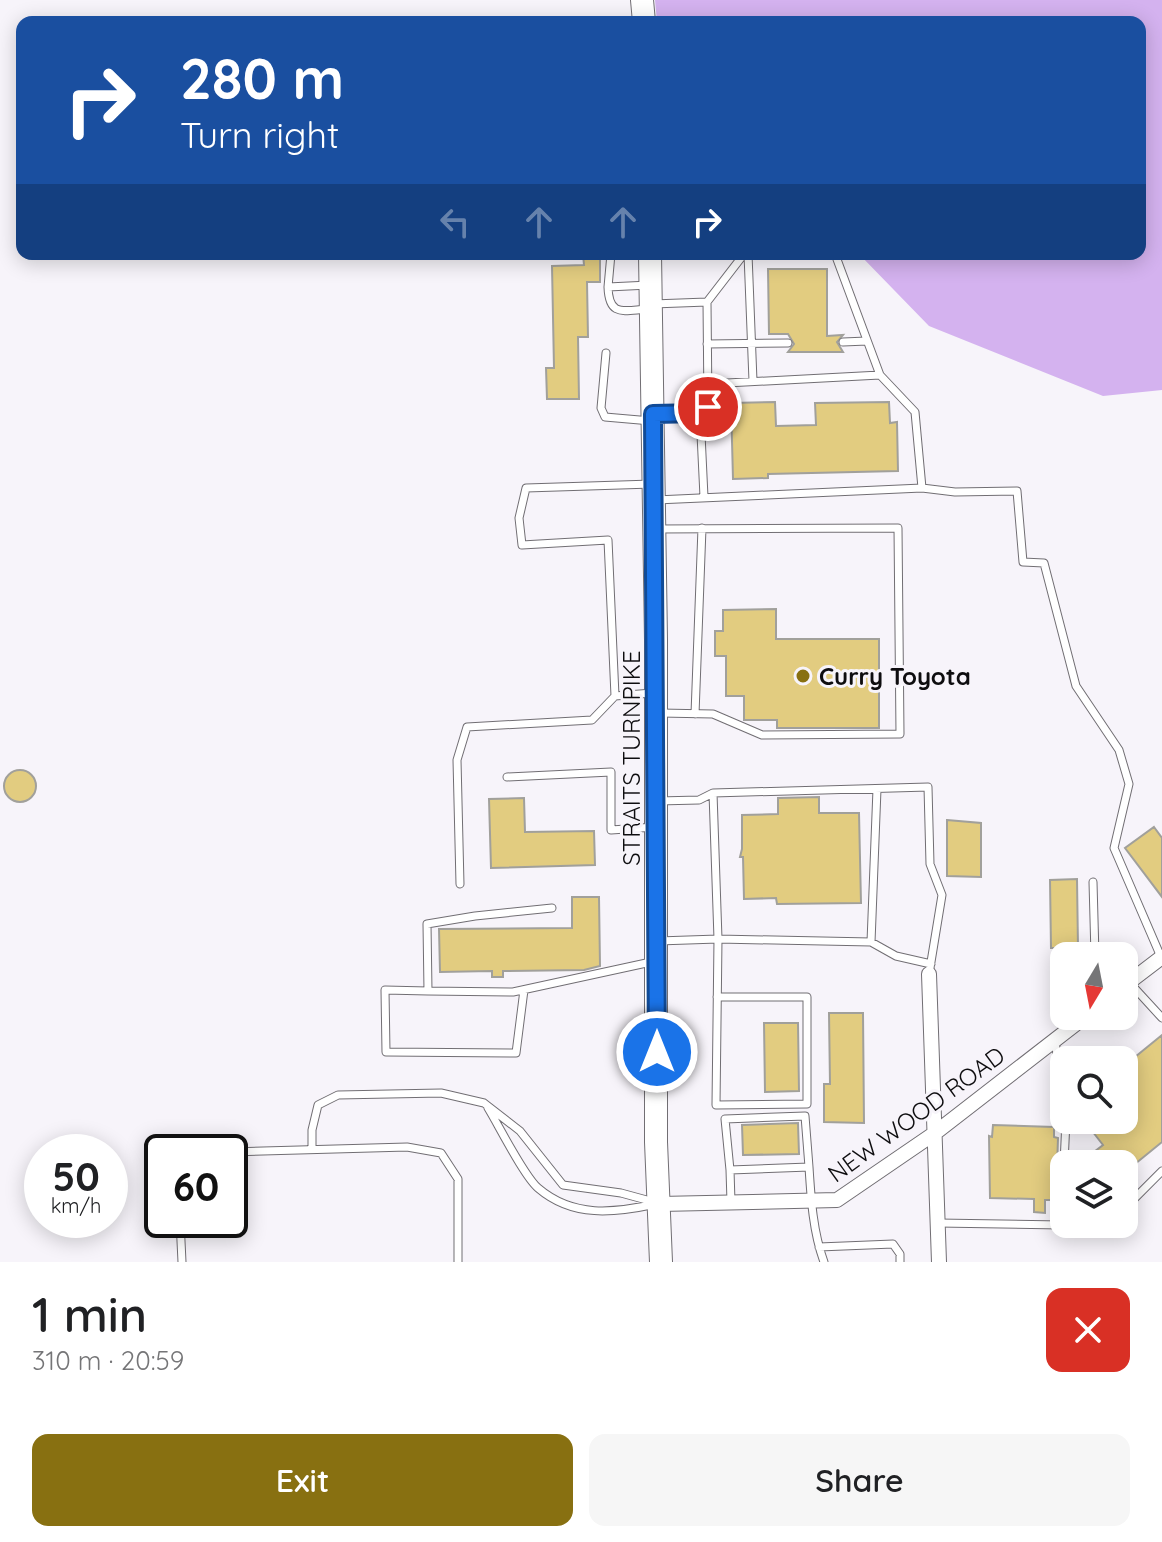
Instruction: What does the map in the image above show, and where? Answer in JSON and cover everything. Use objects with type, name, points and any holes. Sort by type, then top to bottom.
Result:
[{"type":"main road","name":"STRAITS TURNPIKE","points":[[650,260],[657,801],[656,1142],[661,1262]]},
{"type":"street","points":[[1138,976],[1162,957]]},
{"type":"street","points":[[930,969],[939,1262]]},
{"type":"street","name":"NEW WOOD ROAD","points":[[660,1204],[837,1200],[935,1133],[1068,1030]]},
{"type":"lane","points":[[610,260],[608,302],[612,307],[619,310],[651,299]]},
{"type":"lane","points":[[606,353],[601,408],[605,417],[700,413],[708,407],[707,302],[741,260]]},
{"type":"lane","points":[[746,260],[753,381]]},
{"type":"lane","points":[[837,260],[880,375],[915,412],[922,488]]},
{"type":"lane","points":[[608,287],[651,299],[707,302]]},
{"type":"lane","points":[[843,342],[867,341]]},
{"type":"lane","points":[[707,344],[788,343]]},
{"type":"lane","points":[[708,384],[880,375]]},
{"type":"lane","points":[[700,413],[704,497]]},
{"type":"lane","points":[[460,884],[457,760],[467,727],[592,720],[615,696],[608,540],[522,545],[519,518],[526,488],[654,492],[704,497],[922,488],[955,492],[1017,491],[1023,562],[1044,563],[1076,686],[1119,750],[1129,784],[1114,848],[1162,957]]},
{"type":"lane","points":[[695,714],[702,528]]},
{"type":"lane","points":[[615,696],[695,714],[713,714],[762,735],[900,734],[898,528],[655,529]]},
{"type":"lane","points":[[507,777],[611,772],[611,830],[657,827]]},
{"type":"lane","points":[[524,990],[516,1053],[386,1052],[385,990],[513,992],[657,951],[718,939],[871,942],[930,969],[942,895],[930,864],[928,787],[713,793],[699,800],[657,801]]},
{"type":"lane","points":[[871,942],[877,789]]},
{"type":"lane","points":[[713,793],[718,939],[717,997],[716,1105],[807,1104],[807,997],[717,997]]},
{"type":"lane","points":[[1093,882],[1095,942]]},
{"type":"lane","points":[[428,991],[427,924],[552,908]]},
{"type":"lane","points":[[1138,995],[1162,1018]]},
{"type":"lane","points":[[1055,1040],[1056,1046]]},
{"type":"lane","points":[[312,1149],[312,1130],[318,1105],[338,1095],[441,1093],[484,1103],[520,1131],[563,1185],[621,1193],[660,1204]]},
{"type":"lane","points":[[484,1103],[536,1187],[570,1208],[618,1212],[660,1204]]},
{"type":"lane","points":[[731,1202],[725,1119],[805,1116],[811,1201],[824,1262]]},
{"type":"lane","points":[[248,1151],[407,1147],[441,1153],[458,1179],[458,1262]]},
{"type":"lane","points":[[730,1170],[809,1167]]},
{"type":"lane","points":[[1138,1195],[1162,1171]]},
{"type":"lane","points":[[938,1223],[1050,1225]]},
{"type":"lane","points":[[181,1238],[182,1262]]},
{"type":"lane","points":[[819,1247],[893,1244],[900,1254],[900,1262]]},
{"type":"shaded area","points":[[655,0],[1162,0],[1162,390],[1103,396],[929,326],[865,260],[1146,260],[1146,16],[656,16]]},
{"type":"building","points":[[584,260],[600,260],[600,282],[587,282],[588,337],[578,337],[579,399],[547,399],[546,368],[554,368],[552,266],[584,265]]},
{"type":"building","points":[[768,269],[827,269],[827,336],[843,335],[837,342],[843,352],[788,352],[794,344],[788,334],[769,334]]},
{"type":"building","points":[[775,402],[776,426],[816,425],[815,403],[889,402],[890,423],[897,422],[898,471],[768,474],[768,478],[733,479],[731,403]]},
{"type":"building","name":"Curry Toyota","points":[[776,609],[776,639],[879,639],[879,728],[777,728],[777,720],[744,720],[744,696],[726,696],[726,656],[715,656],[715,631],[723,631],[723,610]]},
{"type":"building","points":[[20,770],[32,774],[36,786],[32,798],[20,802],[8,798],[4,786],[8,774]]},
{"type":"building","points":[[819,797],[819,813],[859,813],[861,903],[777,904],[776,898],[744,899],[743,857],[740,857],[742,815],[778,814],[778,798]]},
{"type":"building","points":[[524,798],[525,832],[594,831],[595,865],[491,868],[489,799]]},
{"type":"building","points":[[947,820],[981,823],[981,877],[947,876]]},
{"type":"building","points":[[1154,827],[1162,838],[1162,897],[1125,848]]},
{"type":"building","points":[[1077,879],[1078,942],[1051,942],[1050,880]]},
{"type":"building","points":[[572,897],[599,897],[600,966],[584,970],[503,971],[503,977],[492,977],[492,971],[440,972],[439,929],[572,928]]},
{"type":"building","points":[[829,1013],[863,1013],[864,1123],[824,1122],[824,1084],[830,1084]]},
{"type":"building","points":[[764,1023],[798,1023],[799,1091],[765,1092]]},
{"type":"building","points":[[1162,1035],[1162,1142],[1138,1162],[1138,1150],[1096,1150],[1103,1145],[1094,1134],[1138,1134],[1138,1055]]},
{"type":"building","points":[[798,1123],[799,1154],[743,1155],[742,1125]]},
{"type":"building","points":[[993,1125],[1050,1127],[1050,1134],[1058,1138],[1058,1150],[1050,1150],[1050,1200],[1045,1200],[1045,1213],[1034,1212],[1034,1199],[990,1198],[989,1136],[992,1137]]},
{"type":"place","name":"Curry Toyota","points":[[803,676]]},
{"type":"route","points":[[657,1052],[653,414],[700,413],[708,407]]}]
